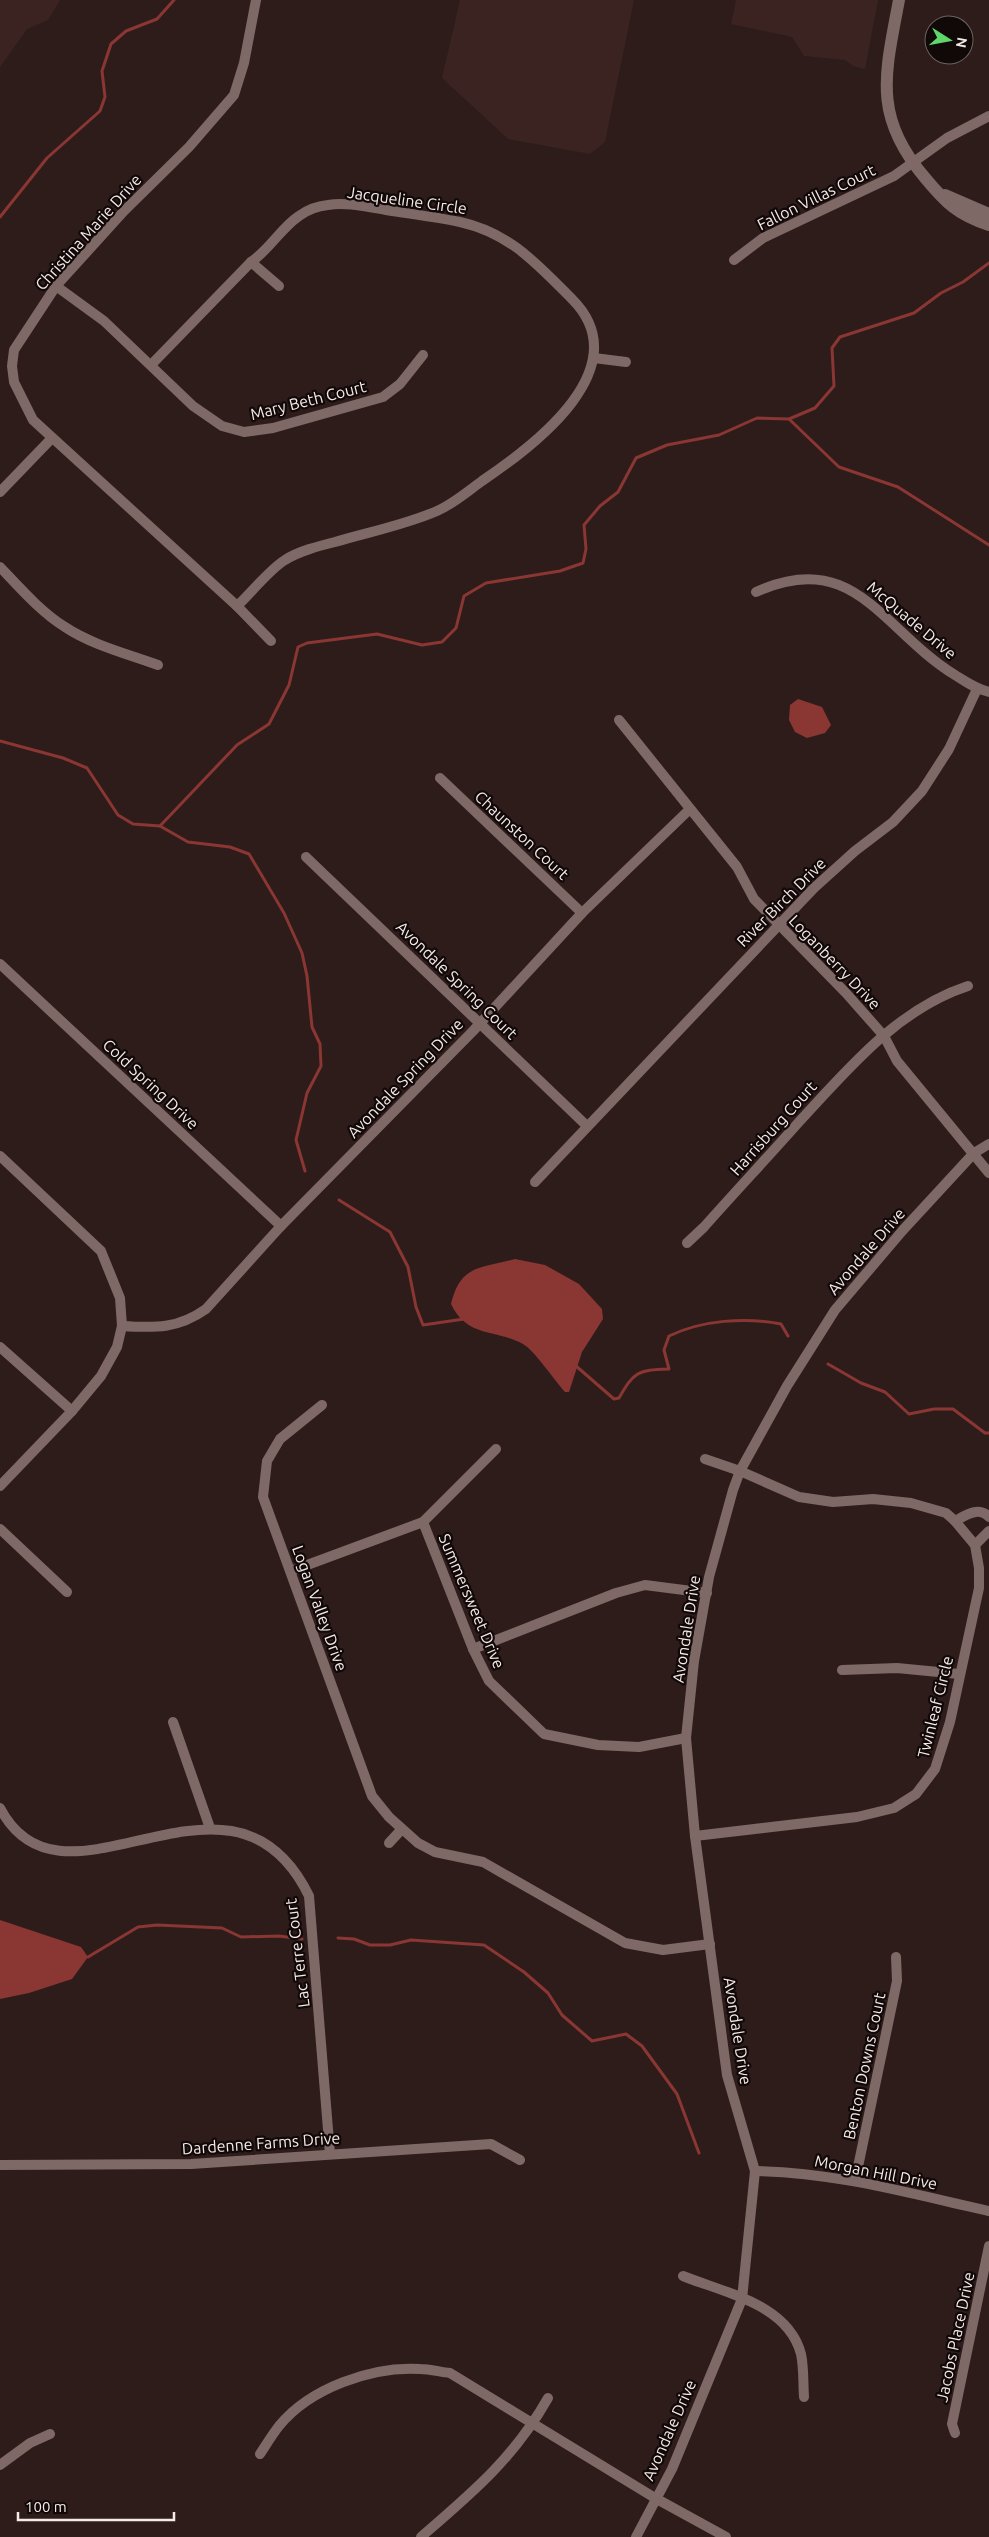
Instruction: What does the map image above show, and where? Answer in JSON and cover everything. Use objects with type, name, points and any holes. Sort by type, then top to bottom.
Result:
[{"type":"street","name":"Christina Marie Drive","points":[[256,0],[244,63],[234,95],[189,147],[124,211],[56,286],[14,350],[12,366],[14,382],[33,420],[237,606],[271,641]]},
{"type":"street","points":[[899,0],[888,64],[886,98],[894,131],[913,164],[950,206],[962,215],[989,225]]},
{"type":"street","name":"Fallon Villas Court","points":[[734,260],[763,238],[894,176],[948,138],[989,116]]},
{"type":"street","points":[[935,189],[989,214]]},
{"type":"street","name":"Jacqueline Circle","points":[[151,365],[251,262],[265,252],[300,215],[328,205],[352,205],[477,226],[502,236],[523,251],[579,306],[591,330],[594,343],[594,358],[589,375],[579,395],[514,459],[440,510],[320,546],[284,560],[237,606]]},
{"type":"street","points":[[251,262],[279,286]]},
{"type":"street","name":"Mary Beth Court","points":[[56,286],[104,321],[193,406],[222,426],[244,432],[273,428],[383,396],[400,384],[423,355]]},
{"type":"street","points":[[594,358],[626,362]]},
{"type":"street","points":[[0,492],[52,438]]},
{"type":"street","points":[[1,569],[65,627],[96,642],[158,665]]},
{"type":"street","name":"McQuade Drive","points":[[756,592],[778,581],[810,577],[835,582],[856,592],[935,662],[978,689],[989,692]]},
{"type":"street","name":"River Birch Drive","points":[[535,1182],[814,888],[855,851],[893,822],[922,791],[949,749],[978,689]]},
{"type":"street","name":"Loganberry Drive","points":[[619,720],[737,867],[754,899],[778,926],[846,993],[884,1036],[897,1061],[989,1173]]},
{"type":"street","name":"Chaunston Court","points":[[440,778],[582,913]]},
{"type":"street","name":"Avondale Spring Drive","points":[[122,1326],[169,1326],[192,1319],[218,1296],[281,1226],[480,1022],[582,913],[690,808]]},
{"type":"street","name":"Avondale Spring Court","points":[[306,857],[587,1126]]},
{"type":"street","name":"Cold Spring Drive","points":[[0,964],[281,1226]]},
{"type":"street","name":"Harrisburg Court","points":[[687,1243],[704,1227],[851,1066],[915,1010],[945,994],[968,986]]},
{"type":"street","name":"Avondale Drive","points":[[260,2454],[280,2425],[299,2406],[323,2390],[358,2377],[392,2371],[420,2369],[450,2374],[655,2498],[672,2468],[742,2299],[755,2171],[727,2075],[695,1836],[686,1738],[694,1661],[711,1567],[740,1471],[787,1386],[835,1310],[903,1230],[974,1153],[989,1144]]},
{"type":"street","points":[[0,1156],[101,1251],[120,1298],[122,1326],[110,1363],[72,1411],[0,1486]]},
{"type":"street","points":[[0,1346],[72,1411]]},
{"type":"street","name":"Logan Valley Drive","points":[[322,1405],[280,1439],[267,1461],[264,1497],[372,1796],[401,1830],[418,1843],[435,1852],[483,1862],[625,1943],[663,1950],[710,1944]]},
{"type":"street","points":[[290,1571],[423,1522],[496,1449]]},
{"type":"street","points":[[705,1459],[740,1471],[799,1497],[834,1502],[874,1499],[910,1503],[946,1513],[975,1545],[989,1531]]},
{"type":"street","points":[[955,1521],[978,1511],[989,1517]]},
{"type":"street","name":"Summersweet Drive","points":[[423,1522],[473,1649],[489,1681],[544,1734],[598,1745],[639,1747],[686,1738]]},
{"type":"street","points":[[0,1529],[67,1592]]},
{"type":"street","name":"Twinleaf Circle","points":[[695,1836],[857,1818],[894,1808],[916,1794],[935,1769],[950,1722],[979,1588],[979,1568],[975,1545]]},
{"type":"street","points":[[473,1649],[616,1592],[645,1585],[707,1593]]},
{"type":"street","points":[[842,1670],[897,1668],[960,1674]]},
{"type":"street","points":[[174,1722],[210,1828]]},
{"type":"street","name":"Lac Terre Court","points":[[0,1808],[8,1822],[24,1840],[49,1850],[69,1852],[210,1828],[247,1834],[266,1842],[283,1856],[293,1868],[309,1896],[330,2154]]},
{"type":"street","points":[[389,1844],[401,1830]]},
{"type":"street","name":"Benton Downs Court","points":[[855,2181],[897,1981],[896,1957]]},
{"type":"street","name":"Dardenne Farms Drive","points":[[0,2165],[191,2164],[491,2144],[520,2160]]},
{"type":"street","name":"Morgan Hill Drive","points":[[755,2171],[794,2172],[855,2181],[989,2211]]},
{"type":"street","name":"Jacobs Place Drive","points":[[955,2433],[952,2424],[989,2246]]},
{"type":"street","points":[[683,2276],[763,2307],[778,2318],[790,2332],[801,2356],[804,2397]]},
{"type":"street","points":[[421,2537],[499,2468],[534,2424],[548,2398]]},
{"type":"street","points":[[0,2465],[30,2443],[50,2434]]},
{"type":"street","points":[[636,2537],[655,2498],[726,2537]]},
{"type":"shaded area","points":[[0,0],[60,0],[48,20],[27,29],[0,67]]},
{"type":"shaded area","points":[[460,0],[634,0],[605,142],[590,154],[508,139],[442,78]]},
{"type":"shaded area","points":[[736,0],[878,0],[865,69],[853,66],[845,60],[804,56],[792,37],[731,24]]},
{"type":"shaded area","points":[[798,699],[822,707],[831,725],[825,733],[807,738],[795,732],[789,720],[790,705]]},
{"type":"shaded area","points":[[515,1259],[545,1265],[579,1284],[602,1309],[603,1319],[582,1352],[569,1392],[565,1392],[528,1347],[513,1339],[474,1328],[458,1315],[451,1304],[455,1291],[466,1275],[482,1267]]},
{"type":"shaded area","points":[[0,1920],[81,1947],[88,1957],[72,1979],[29,1993],[0,1999]]},
{"type":"waterway","points":[[0,217],[47,158],[100,111],[105,97],[102,71],[111,44],[126,31],[157,19],[174,0]]},
{"type":"waterway","points":[[160,826],[237,745],[269,724],[289,685],[298,647],[307,643],[377,634],[422,645],[442,642],[456,628],[464,596],[486,583],[560,571],[583,563],[586,549],[584,525],[600,506],[618,492],[636,458],[667,445],[719,435],[757,418],[789,419],[815,408],[834,386],[832,348],[840,337],[914,313],[941,293],[963,282],[989,263]]},
{"type":"waterway","points":[[789,419],[839,467],[898,487],[989,545]]},
{"type":"waterway","points":[[0,741],[63,758],[87,768],[118,815],[133,824],[160,826],[188,842],[230,847],[249,854],[284,913],[302,953],[307,976],[312,1027],[320,1044],[321,1066],[307,1093],[296,1140],[305,1171]]},
{"type":"waterway","points":[[339,1200],[390,1232],[408,1267],[416,1307],[423,1325],[464,1319]]},
{"type":"waterway","points":[[576,1366],[614,1399],[619,1398],[638,1374],[650,1370],[669,1369],[664,1350],[669,1336],[695,1326],[724,1321],[767,1322],[781,1324],[788,1336]]},
{"type":"waterway","points":[[828,1364],[861,1383],[885,1392],[909,1414],[934,1409],[953,1409],[985,1433],[989,1433]]},
{"type":"waterway","points":[[88,1957],[138,1927],[157,1925],[222,1928],[241,1937],[279,1936],[302,1939]]},
{"type":"waterway","points":[[338,1938],[354,1939],[370,1945],[390,1945],[411,1940],[484,1945],[524,1972],[548,1993],[562,2015],[592,2041],[626,2034],[642,2046],[677,2094],[699,2153]]}]
